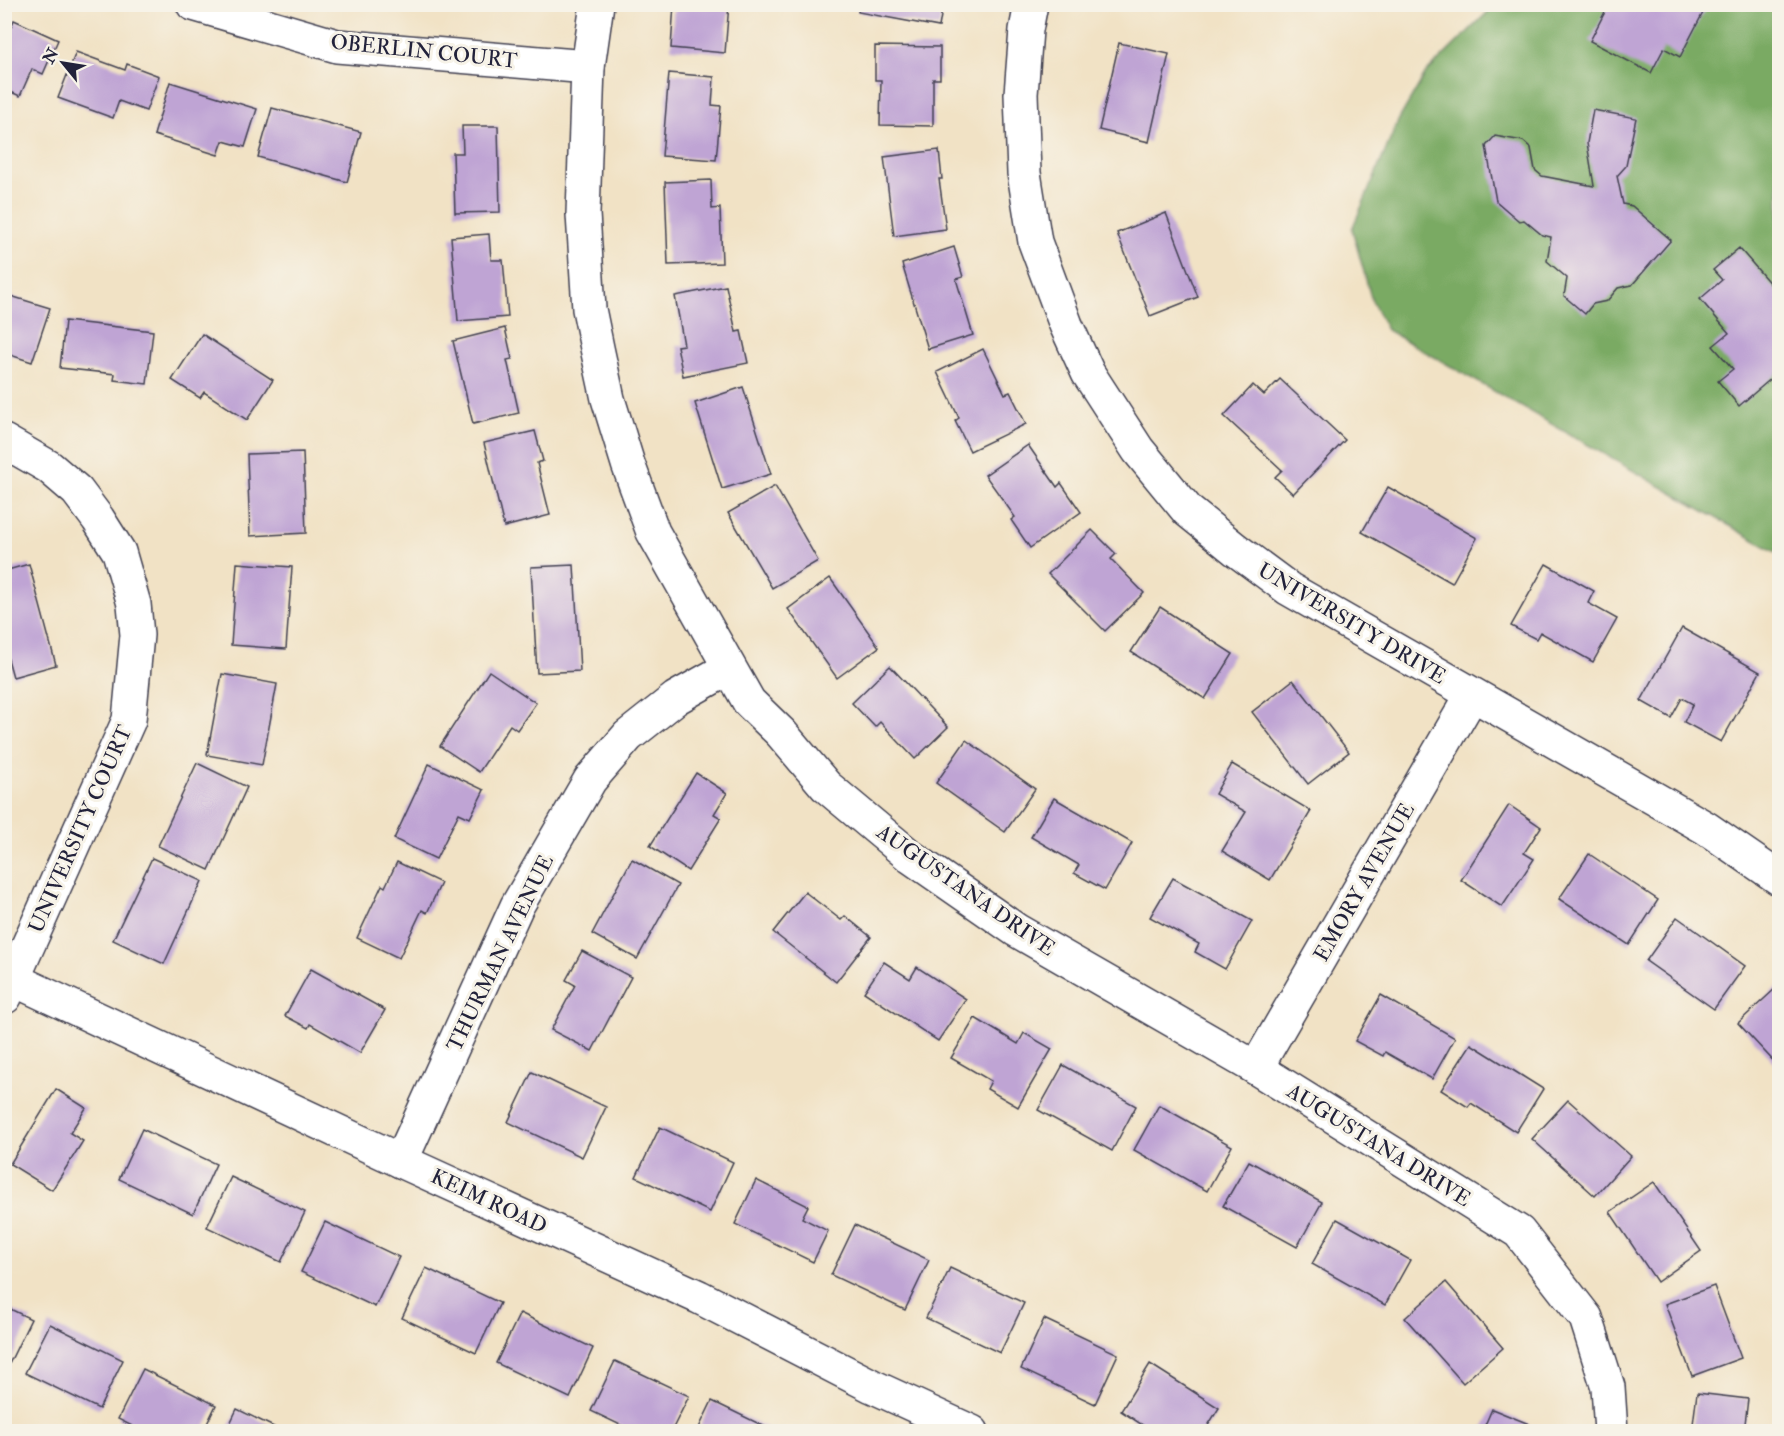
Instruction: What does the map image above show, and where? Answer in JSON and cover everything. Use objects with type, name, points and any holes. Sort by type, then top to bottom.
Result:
[{"type":"street","name":"OBERLIN COURT","points":[[193,4],[337,46],[588,67]]},
{"type":"street","name":"AUGUSTANA DRIVE","points":[[597,4],[588,67],[582,214],[589,309],[608,399],[628,464],[653,532],[749,702],[781,733],[826,786],[911,857],[1016,930],[1256,1068],[1520,1232],[1586,1317],[1608,1387],[1611,1431]]},
{"type":"street","name":"UNIVERSITY DRIVE","points":[[1031,4],[1026,30],[1021,93],[1024,173],[1035,242],[1066,325],[1088,373],[1138,450],[1188,511],[1289,589],[1707,828],[1779,879]]},
{"type":"street","name":"UNIVERSITY COURT","points":[[4,441],[49,467],[77,491],[98,519],[119,552],[134,604],[137,635],[129,720],[8,984]]},
{"type":"street","name":"THURMAN AVENUE","points":[[401,1161],[517,906],[590,780],[628,736],[676,698],[729,668]]},
{"type":"street","name":"EMORY AVENUE","points":[[1256,1068],[1472,695]]},
{"type":"street","name":"KEIM ROAD","points":[[8,984],[699,1297],[872,1386],[972,1431]]},
{"type":"green space","points":[[1495,5],[1779,5],[1779,554],[1387,330],[1372,301],[1352,229],[1399,119],[1426,73]]},
{"type":"building","points":[[674,4],[729,4],[725,53],[671,48]]},
{"type":"building","points":[[859,4],[943,4],[939,27],[858,12]]},
{"type":"building","points":[[1609,4],[1702,4],[1706,7],[1680,57],[1664,48],[1651,73],[1590,41]]},
{"type":"building","points":[[14,20],[58,40],[43,74],[32,69],[20,96],[4,89],[4,24],[11,27]]},
{"type":"building","points":[[1119,43],[1169,54],[1149,142],[1099,130]]},
{"type":"building","points":[[875,46],[940,47],[940,79],[933,79],[933,126],[880,125],[881,80],[875,80]]},
{"type":"building","points":[[76,52],[125,70],[127,64],[159,76],[146,111],[119,101],[113,118],[58,98]]},
{"type":"building","points":[[669,73],[714,77],[712,105],[721,106],[716,160],[662,156]]},
{"type":"building","points":[[170,82],[257,109],[245,147],[223,141],[218,155],[154,135]]},
{"type":"building","points":[[272,108],[361,132],[347,182],[258,157]]},
{"type":"building","points":[[1593,110],[1636,118],[1626,166],[1617,176],[1623,204],[1632,206],[1671,240],[1632,285],[1618,288],[1607,301],[1593,304],[1585,314],[1564,296],[1567,278],[1547,261],[1551,237],[1542,235],[1524,220],[1519,221],[1496,201],[1486,146],[1495,136],[1523,141],[1531,148],[1535,170],[1542,176],[1594,186],[1587,143]]},
{"type":"building","points":[[462,126],[498,126],[500,212],[455,213],[453,153],[463,153]]},
{"type":"building","points":[[939,150],[942,179],[939,179],[946,229],[894,236],[884,157]]},
{"type":"building","points":[[711,180],[712,209],[720,208],[722,263],[668,265],[665,182]]},
{"type":"building","points":[[1166,213],[1198,297],[1150,316],[1117,233]]},
{"type":"building","points":[[489,234],[491,260],[503,260],[508,317],[458,321],[451,237]]},
{"type":"building","points":[[954,247],[963,277],[956,279],[973,335],[928,349],[902,264]]},
{"type":"building","points":[[1739,248],[1780,295],[1780,371],[1739,406],[1718,381],[1733,369],[1713,346],[1729,333],[1700,299],[1722,280],[1713,270]]},
{"type":"building","points":[[726,286],[736,332],[741,331],[748,363],[683,376],[677,346],[684,345],[675,296]]},
{"type":"building","points":[[4,294],[50,308],[32,362],[4,353]]},
{"type":"building","points":[[65,321],[153,331],[147,384],[114,380],[115,374],[60,368]]},
{"type":"building","points":[[505,328],[512,359],[507,360],[519,413],[473,424],[453,341]]},
{"type":"building","points":[[202,334],[273,380],[247,420],[204,392],[200,398],[172,380]]},
{"type":"building","points":[[983,349],[1005,394],[1010,392],[1026,424],[970,451],[955,421],[959,418],[937,372]]},
{"type":"building","points":[[1280,379],[1345,440],[1293,494],[1275,477],[1282,470],[1224,416],[1253,385],[1264,395]]},
{"type":"building","points":[[743,387],[771,474],[722,489],[695,403]]},
{"type":"building","points":[[535,431],[543,461],[537,463],[550,515],[504,527],[484,443]]},
{"type":"building","points":[[1028,445],[1057,487],[1061,483],[1081,512],[1030,548],[1011,520],[1015,517],[985,475]]},
{"type":"building","points":[[303,452],[306,533],[250,536],[247,454]]},
{"type":"building","points":[[775,486],[818,561],[772,588],[728,513]]},
{"type":"building","points":[[1388,487],[1477,538],[1452,583],[1362,532]]},
{"type":"building","points":[[1092,530],[1116,554],[1111,559],[1144,593],[1105,631],[1048,574]]},
{"type":"building","points":[[237,563],[292,567],[286,649],[231,645]]},
{"type":"building","points":[[29,564],[56,665],[13,677],[8,659],[4,660],[4,571]]},
{"type":"building","points":[[1546,564],[1594,591],[1588,603],[1617,619],[1593,662],[1540,632],[1536,639],[1511,626]]},
{"type":"building","points":[[574,565],[580,671],[537,673],[531,567]]},
{"type":"building","points":[[830,578],[879,647],[837,678],[788,609]]},
{"type":"building","points":[[1160,607],[1233,654],[1205,699],[1131,652]]},
{"type":"building","points":[[1682,628],[1760,672],[1721,742],[1684,722],[1693,704],[1682,698],[1671,718],[1641,701]]},
{"type":"building","points":[[890,666],[948,727],[915,759],[880,722],[875,727],[852,703]]},
{"type":"building","points":[[489,671],[536,703],[517,730],[510,725],[479,772],[440,746]]},
{"type":"building","points":[[222,674],[277,684],[262,765],[207,755]]},
{"type":"building","points":[[1293,680],[1349,752],[1308,784],[1252,712]]},
{"type":"building","points":[[966,740],[1035,789],[1005,832],[936,783]]},
{"type":"building","points":[[197,763],[247,787],[209,870],[158,846]]},
{"type":"building","points":[[429,764],[484,790],[470,818],[459,813],[436,859],[394,839]]},
{"type":"building","points":[[1232,764],[1311,811],[1270,880],[1222,851],[1246,812],[1215,794]]},
{"type":"building","points":[[696,773],[727,793],[714,814],[721,818],[688,871],[650,846]]},
{"type":"building","points":[[1054,798],[1132,843],[1105,890],[1074,873],[1079,865],[1031,837]]},
{"type":"building","points":[[1509,805],[1541,827],[1524,853],[1534,859],[1502,907],[1461,880]]},
{"type":"building","points":[[1589,854],[1658,900],[1629,945],[1559,899]]},
{"type":"building","points":[[152,858],[202,881],[164,964],[113,940]]},
{"type":"building","points":[[632,859],[678,885],[637,959],[592,934]]},
{"type":"building","points":[[397,862],[441,883],[427,913],[422,910],[399,958],[357,938],[382,885],[385,887]]},
{"type":"building","points":[[1173,878],[1252,921],[1225,969],[1195,952],[1199,944],[1150,917]]},
{"type":"building","points":[[805,892],[841,920],[845,916],[871,937],[836,982],[773,932]]},
{"type":"building","points":[[1677,917],[1745,966],[1714,1009],[1646,961]]},
{"type":"building","points":[[582,951],[631,977],[592,1051],[551,1030],[575,985],[566,980]]},
{"type":"building","points":[[884,962],[910,979],[917,967],[966,999],[938,1041],[864,992]]},
{"type":"building","points":[[311,969],[385,1010],[360,1053],[310,1024],[308,1028],[285,1016]]},
{"type":"building","points":[[1777,987],[1780,990],[1780,1068],[1738,1023]]},
{"type":"building","points":[[1381,995],[1455,1038],[1432,1079],[1385,1052],[1383,1056],[1355,1041]]},
{"type":"building","points":[[975,1018],[1018,1044],[1024,1033],[1052,1049],[1018,1107],[987,1089],[991,1081],[951,1058]]},
{"type":"building","points":[[1471,1044],[1543,1089],[1516,1132],[1471,1103],[1468,1107],[1441,1090]]},
{"type":"building","points":[[1063,1065],[1136,1106],[1112,1151],[1038,1110]]},
{"type":"building","points":[[532,1072],[606,1107],[582,1157],[508,1122]]},
{"type":"building","points":[[56,1089],[86,1108],[70,1133],[83,1141],[52,1190],[10,1164]]},
{"type":"building","points":[[1568,1100],[1631,1156],[1595,1196],[1532,1139]]},
{"type":"building","points":[[1159,1105],[1232,1146],[1207,1191],[1134,1150]]},
{"type":"building","points":[[660,1127],[733,1162],[710,1212],[636,1177]]},
{"type":"building","points":[[142,1129],[216,1164],[193,1214],[119,1179]]},
{"type":"building","points":[[1249,1161],[1322,1202],[1297,1247],[1223,1206]]},
{"type":"building","points":[[231,1177],[305,1212],[281,1262],[207,1227]]},
{"type":"building","points":[[756,1180],[808,1206],[802,1218],[828,1231],[813,1262],[735,1224]]},
{"type":"building","points":[[1654,1182],[1701,1251],[1657,1282],[1610,1212]]},
{"type":"building","points":[[1337,1219],[1410,1260],[1385,1305],[1312,1264]]},
{"type":"building","points":[[325,1222],[399,1257],[375,1307],[301,1272]]},
{"type":"building","points":[[855,1225],[929,1260],[905,1310],[831,1275]]},
{"type":"building","points":[[426,1268],[500,1303],[476,1353],[402,1318]]},
{"type":"building","points":[[950,1268],[1024,1303],[1000,1353],[926,1318]]},
{"type":"building","points":[[1446,1282],[1503,1348],[1463,1383],[1405,1318]]},
{"type":"building","points":[[1714,1286],[1741,1358],[1692,1376],[1665,1304]]},
{"type":"building","points":[[4,1306],[31,1319],[7,1368],[4,1367]]},
{"type":"building","points":[[520,1313],[593,1348],[570,1398],[496,1363]]},
{"type":"building","points":[[1044,1319],[1118,1354],[1095,1404],[1021,1369]]},
{"type":"building","points":[[50,1324],[123,1360],[99,1409],[25,1373]]},
{"type":"building","points":[[615,1361],[689,1396],[671,1432],[635,1432],[591,1411]]},
{"type":"building","points":[[1150,1364],[1219,1408],[1204,1432],[1153,1432],[1121,1411]]},
{"type":"building","points":[[143,1369],[216,1405],[203,1432],[144,1432],[118,1419]]},
{"type":"building","points":[[1697,1393],[1748,1399],[1744,1432],[1692,1432]]},
{"type":"building","points":[[712,1401],[776,1432],[697,1432]]},
{"type":"building","points":[[237,1409],[284,1432],[226,1432]]},
{"type":"building","points":[[1492,1409],[1529,1424],[1526,1432],[1482,1432]]}]
